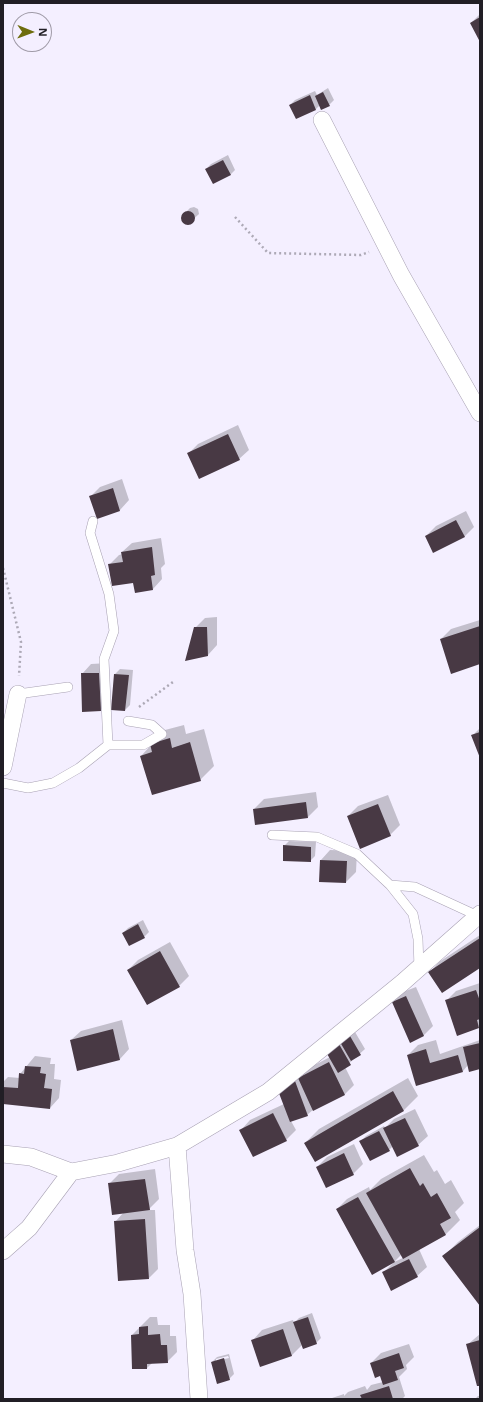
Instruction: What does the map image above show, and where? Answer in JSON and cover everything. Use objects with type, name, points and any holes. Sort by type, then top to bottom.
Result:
[{"type":"street","points":[[322,120],[386,246],[480,413]]},
{"type":"street","points":[[3,767],[18,694]]},
{"type":"street","points":[[3,1154],[31,1158],[71,1172],[118,1163],[177,1146],[268,1092],[419,968],[479,915]]},
{"type":"street","points":[[177,1146],[184,1250],[192,1294],[199,1399]]},
{"type":"street","points":[[3,1251],[29,1228],[71,1172]]},
{"type":"lane","points":[[93,522],[90,533],[108,594],[114,631],[104,659],[108,745]]},
{"type":"lane","points":[[18,694],[68,687]]},
{"type":"lane","points":[[3,783],[28,788],[53,783],[78,768],[108,745],[143,745],[162,734],[152,725],[128,720]]},
{"type":"lane","points":[[272,834],[317,837],[357,854],[390,885],[413,914],[418,939],[419,968]]},
{"type":"lane","points":[[390,885],[414,887],[479,915]]},
{"type":"path","points":[[235,217],[268,253],[361,256],[386,246]]},
{"type":"path","points":[[3,568],[21,642],[18,694]]},
{"type":"building","points":[[480,17],[480,42],[470,23]]},
{"type":"building","points":[[323,92],[330,106],[321,110],[315,96]]},
{"type":"building","points":[[310,95],[316,110],[296,119],[289,105]]},
{"type":"building","points":[[223,160],[231,175],[213,184],[205,169]]},
{"type":"building","points":[[188,211],[193,213],[195,218],[193,223],[188,225],[183,223],[181,218],[183,213]]},
{"type":"building","points":[[228,434],[240,460],[199,479],[187,453]]},
{"type":"building","points":[[113,488],[120,511],[97,519],[89,496]]},
{"type":"building","points":[[456,520],[465,537],[433,553],[425,536]]},
{"type":"building","points":[[152,547],[155,575],[151,576],[153,590],[135,593],[133,583],[112,586],[108,564],[123,562],[121,552]]},
{"type":"building","points":[[480,626],[480,664],[451,674],[440,639]]},
{"type":"building","points":[[194,627],[207,627],[208,656],[185,661]]},
{"type":"building","points":[[81,673],[99,673],[101,711],[82,712]]},
{"type":"building","points":[[114,674],[129,675],[125,711],[111,710]]},
{"type":"building","points":[[480,732],[480,758],[471,735]]},
{"type":"building","points":[[170,738],[172,748],[190,742],[201,781],[152,795],[140,756],[152,752],[150,744]]},
{"type":"building","points":[[306,802],[308,818],[255,825],[253,809]]},
{"type":"building","points":[[378,804],[391,836],[360,849],[347,816]]},
{"type":"building","points":[[283,845],[311,847],[311,862],[283,861]]},
{"type":"building","points":[[320,860],[347,861],[346,883],[319,882]]},
{"type":"building","points":[[138,924],[145,938],[129,946],[122,933]]},
{"type":"building","points":[[480,938],[480,968],[442,993],[428,972]]},
{"type":"building","points":[[160,951],[180,987],[147,1005],[127,970]]},
{"type":"building","points":[[476,990],[480,1001],[480,1019],[477,1020],[479,1028],[457,1036],[445,1000]]},
{"type":"building","points":[[406,996],[424,1036],[410,1043],[392,1002]]},
{"type":"building","points":[[113,1029],[120,1060],[77,1071],[70,1040]]},
{"type":"building","points":[[350,1036],[361,1055],[351,1061],[340,1042]]},
{"type":"building","points":[[480,1043],[480,1069],[469,1072],[463,1047]]},
{"type":"building","points":[[339,1044],[351,1065],[338,1073],[326,1052]]},
{"type":"building","points":[[426,1049],[430,1063],[458,1055],[463,1072],[416,1086],[407,1055]]},
{"type":"building","points":[[329,1062],[345,1095],[313,1111],[298,1078]]},
{"type":"building","points":[[25,1066],[41,1067],[40,1073],[46,1074],[44,1088],[52,1089],[50,1109],[3,1104],[3,1087],[18,1088],[19,1073],[24,1074]]},
{"type":"building","points":[[295,1081],[308,1116],[290,1122],[277,1088]]},
{"type":"building","points":[[393,1091],[404,1111],[315,1162],[304,1143]]},
{"type":"building","points":[[273,1113],[287,1141],[253,1157],[239,1130]]},
{"type":"building","points":[[405,1118],[419,1146],[397,1157],[383,1128]]},
{"type":"building","points":[[379,1131],[390,1151],[370,1161],[359,1141]]},
{"type":"building","points":[[344,1153],[354,1175],[326,1188],[316,1167]]},
{"type":"building","points":[[410,1168],[420,1186],[423,1183],[431,1197],[437,1193],[451,1218],[440,1224],[446,1235],[403,1259],[366,1193]]},
{"type":"building","points":[[145,1179],[150,1210],[112,1215],[108,1183]]},
{"type":"building","points":[[358,1197],[395,1262],[372,1275],[336,1209]]},
{"type":"building","points":[[145,1219],[149,1279],[118,1281],[114,1221]]},
{"type":"building","points":[[480,1227],[480,1306],[442,1256]]},
{"type":"building","points":[[409,1259],[418,1277],[391,1291],[382,1272]]},
{"type":"building","points":[[308,1317],[317,1344],[303,1349],[293,1322]]},
{"type":"building","points":[[148,1326],[148,1335],[160,1334],[161,1345],[167,1345],[168,1363],[147,1364],[147,1369],[132,1369],[131,1335],[139,1334],[139,1327]]},
{"type":"building","points":[[283,1329],[292,1356],[260,1367],[251,1340]]},
{"type":"building","points":[[480,1340],[480,1386],[477,1386],[466,1344]]},
{"type":"building","points":[[399,1353],[404,1368],[395,1371],[398,1380],[383,1385],[380,1376],[375,1378],[370,1363]]},
{"type":"building","points":[[224,1358],[230,1380],[217,1384],[211,1362]]},
{"type":"building","points":[[389,1386],[393,1399],[362,1399],[360,1395]]}]
